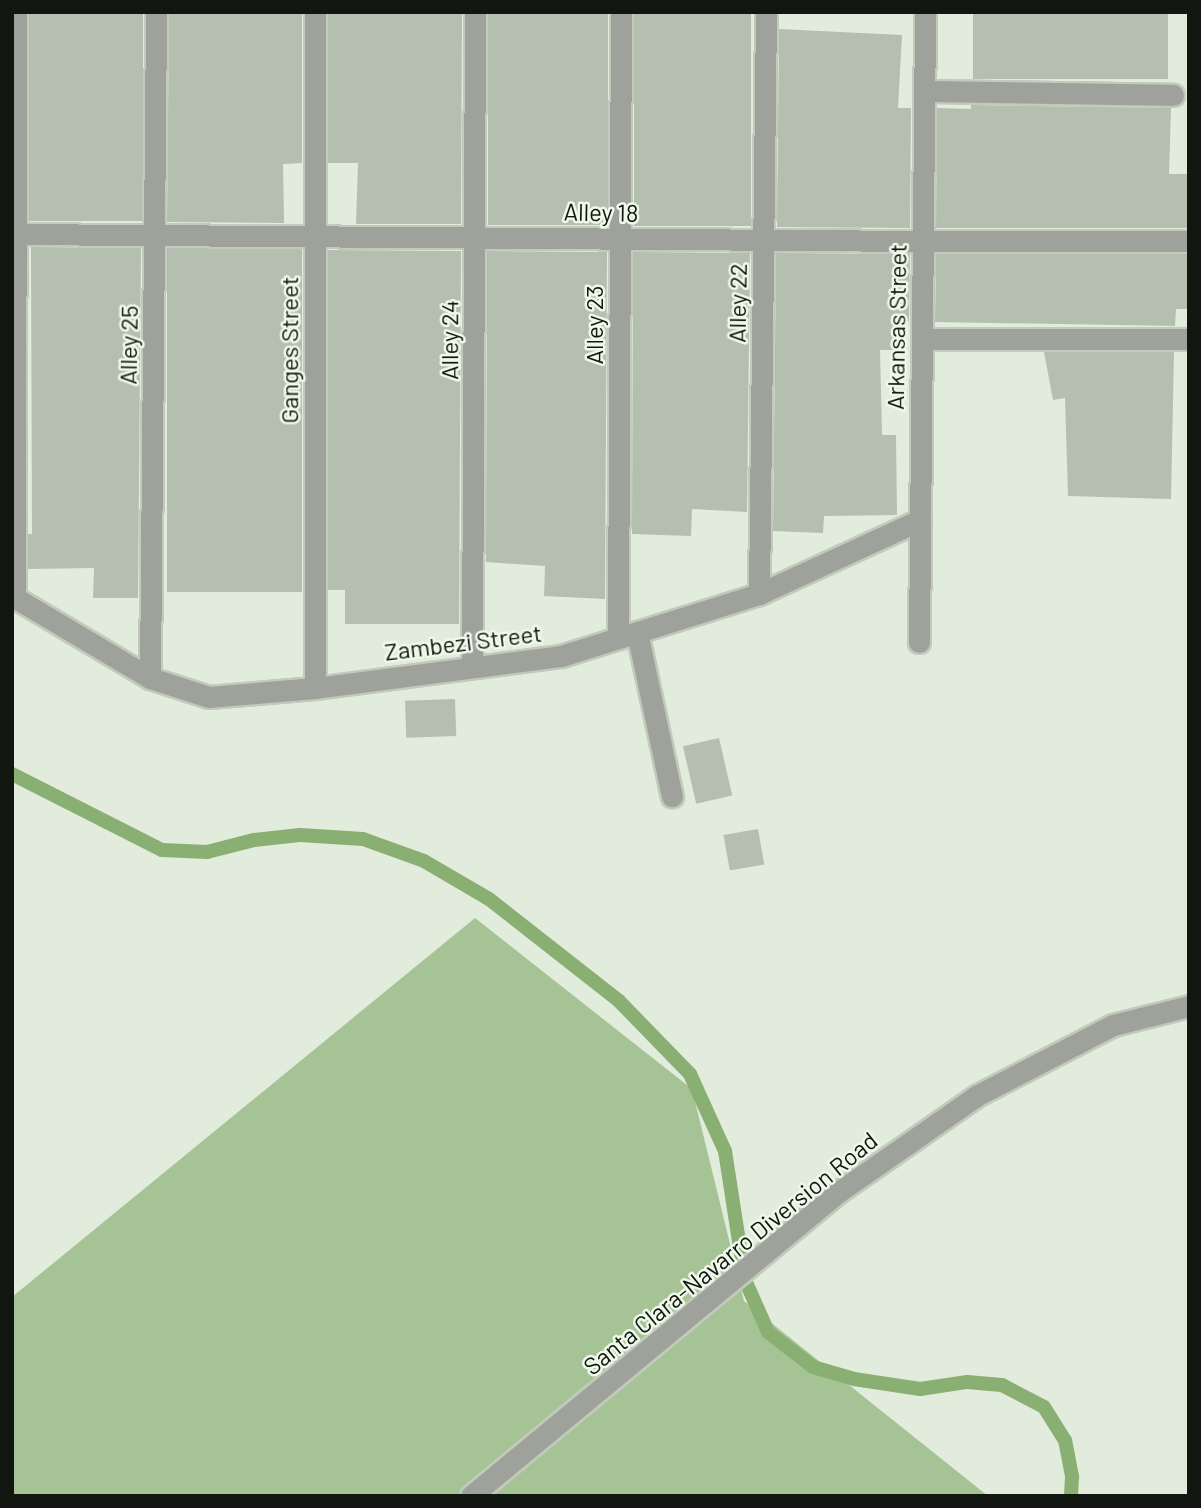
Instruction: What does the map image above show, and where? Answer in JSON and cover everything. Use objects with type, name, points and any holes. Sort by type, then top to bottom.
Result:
[{"type":"street","points":[[14,597],[16,12]]},
{"type":"street","name":"Alley 25","points":[[150,678],[156,12]]},
{"type":"street","name":"Ganges Street","points":[[315,12],[315,688]]},
{"type":"street","name":"Alley 24","points":[[472,667],[475,12]]},
{"type":"street","name":"Alley 23","points":[[621,12],[620,239],[628,635],[672,796]]},
{"type":"street","name":"Alley 22","points":[[759,594],[766,12]]},
{"type":"street","name":"Arkansas Street","points":[[919,642],[925,12]]},
{"type":"street","points":[[924,91],[1173,95]]},
{"type":"street","name":"Alley 18","points":[[14,234],[923,242],[1188,241]]},
{"type":"street","points":[[922,338],[1189,339]]},
{"type":"street","name":"Zambezi Street","points":[[14,597],[150,678],[209,696],[315,688],[561,656],[759,594],[920,520]]},
{"type":"street","name":"Santa Clara-Navarro Diversion Road","points":[[471,1496],[695,1315],[840,1191],[976,1096],[1113,1025],[1189,1006]]},
{"type":"green space","points":[[475,918],[692,1089],[744,1301],[988,1496],[12,1496],[12,1297]]},
{"type":"building","points":[[29,12],[143,12],[143,221],[29,221]]},
{"type":"building","points":[[169,12],[302,12],[302,163],[283,164],[284,223],[167,222]]},
{"type":"building","points":[[328,12],[462,12],[461,224],[356,224],[358,163],[328,163]]},
{"type":"building","points":[[488,12],[608,12],[608,225],[488,225]]},
{"type":"building","points":[[634,12],[751,12],[751,226],[634,226]]},
{"type":"building","points":[[973,12],[1168,12],[1168,79],[973,79]]},
{"type":"building","points":[[779,29],[902,35],[898,108],[911,108],[910,228],[777,227]]},
{"type":"building","points":[[971,105],[1171,108],[1169,174],[1189,174],[1189,228],[936,228],[937,108],[971,109]]},
{"type":"building","points":[[31,247],[141,248],[138,598],[93,598],[94,568],[28,569],[28,534],[32,534]]},
{"type":"building","points":[[167,248],[302,248],[302,592],[167,592]]},
{"type":"building","points":[[328,250],[461,251],[459,624],[345,624],[345,590],[328,590]]},
{"type":"building","points":[[487,251],[607,252],[605,599],[544,596],[545,566],[486,562]]},
{"type":"building","points":[[633,252],[750,253],[747,512],[692,509],[691,536],[632,534]]},
{"type":"building","points":[[776,253],[910,254],[909,322],[897,322],[898,350],[880,350],[882,435],[896,435],[897,515],[824,516],[823,533],[773,531]]},
{"type":"building","points":[[936,254],[1189,254],[1189,309],[1176,309],[1175,326],[935,322]]},
{"type":"building","points":[[1044,352],[1174,352],[1171,499],[1068,496],[1065,398],[1053,400]]},
{"type":"building","points":[[455,699],[456,736],[406,738],[405,701]]},
{"type":"building","points":[[719,738],[732,795],[696,804],[683,746]]},
{"type":"building","points":[[758,829],[764,864],[730,871],[724,835]]},
{"type":"waterway","points":[[12,774],[162,850],[207,852],[254,840],[300,835],[363,839],[424,861],[489,899],[619,1001],[690,1074],[725,1151],[745,1280],[768,1332],[813,1367],[854,1379],[920,1389],[967,1382],[1002,1385],[1044,1407],[1065,1440],[1072,1477],[1071,1496]]}]
